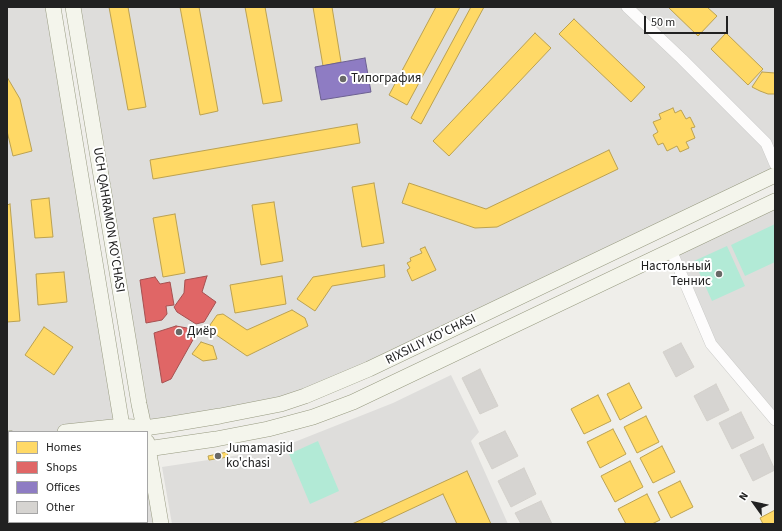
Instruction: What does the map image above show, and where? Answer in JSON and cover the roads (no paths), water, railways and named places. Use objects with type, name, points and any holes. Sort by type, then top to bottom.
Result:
[{"type":"main road","name":"UCH QAHRAMON KO'CHASI","points":[[53,7],[125,429]]},
{"type":"main road","name":"UCH QAHRAMON KO'CHASI","points":[[73,7],[144,431]]},
{"type":"main road","points":[[67,89],[86,87]]},
{"type":"main road","name":"RIXSILIY KO'CHASI","points":[[148,440],[220,416],[281,404],[325,389],[362,373],[775,175]]},
{"type":"main road","name":"RIXSILIY KO'CHASI","points":[[148,441],[216,439],[268,429],[313,417],[353,402],[775,201]]},
{"type":"main road","points":[[362,373],[357,379],[358,386],[363,392],[372,394]]},
{"type":"main road","name":"RIXSILIY KO'CHASI","points":[[85,431],[125,429]]},
{"type":"main road","name":"UCH QAHRAMON KO'CHASI","points":[[148,452],[161,524]]},
{"type":"street","points":[[627,7],[766,143],[775,164]]},
{"type":"street","points":[[671,250],[711,344],[775,420]]},
{"type":"place","name":"Типография","points":[[343,79]]},
{"type":"place","name":"Настольный Теннис","points":[[719,274]]},
{"type":"place","name":"Диёр","points":[[179,332]]},
{"type":"place","name":"Jumamasjid ko'chasi","points":[[218,456]]}]
